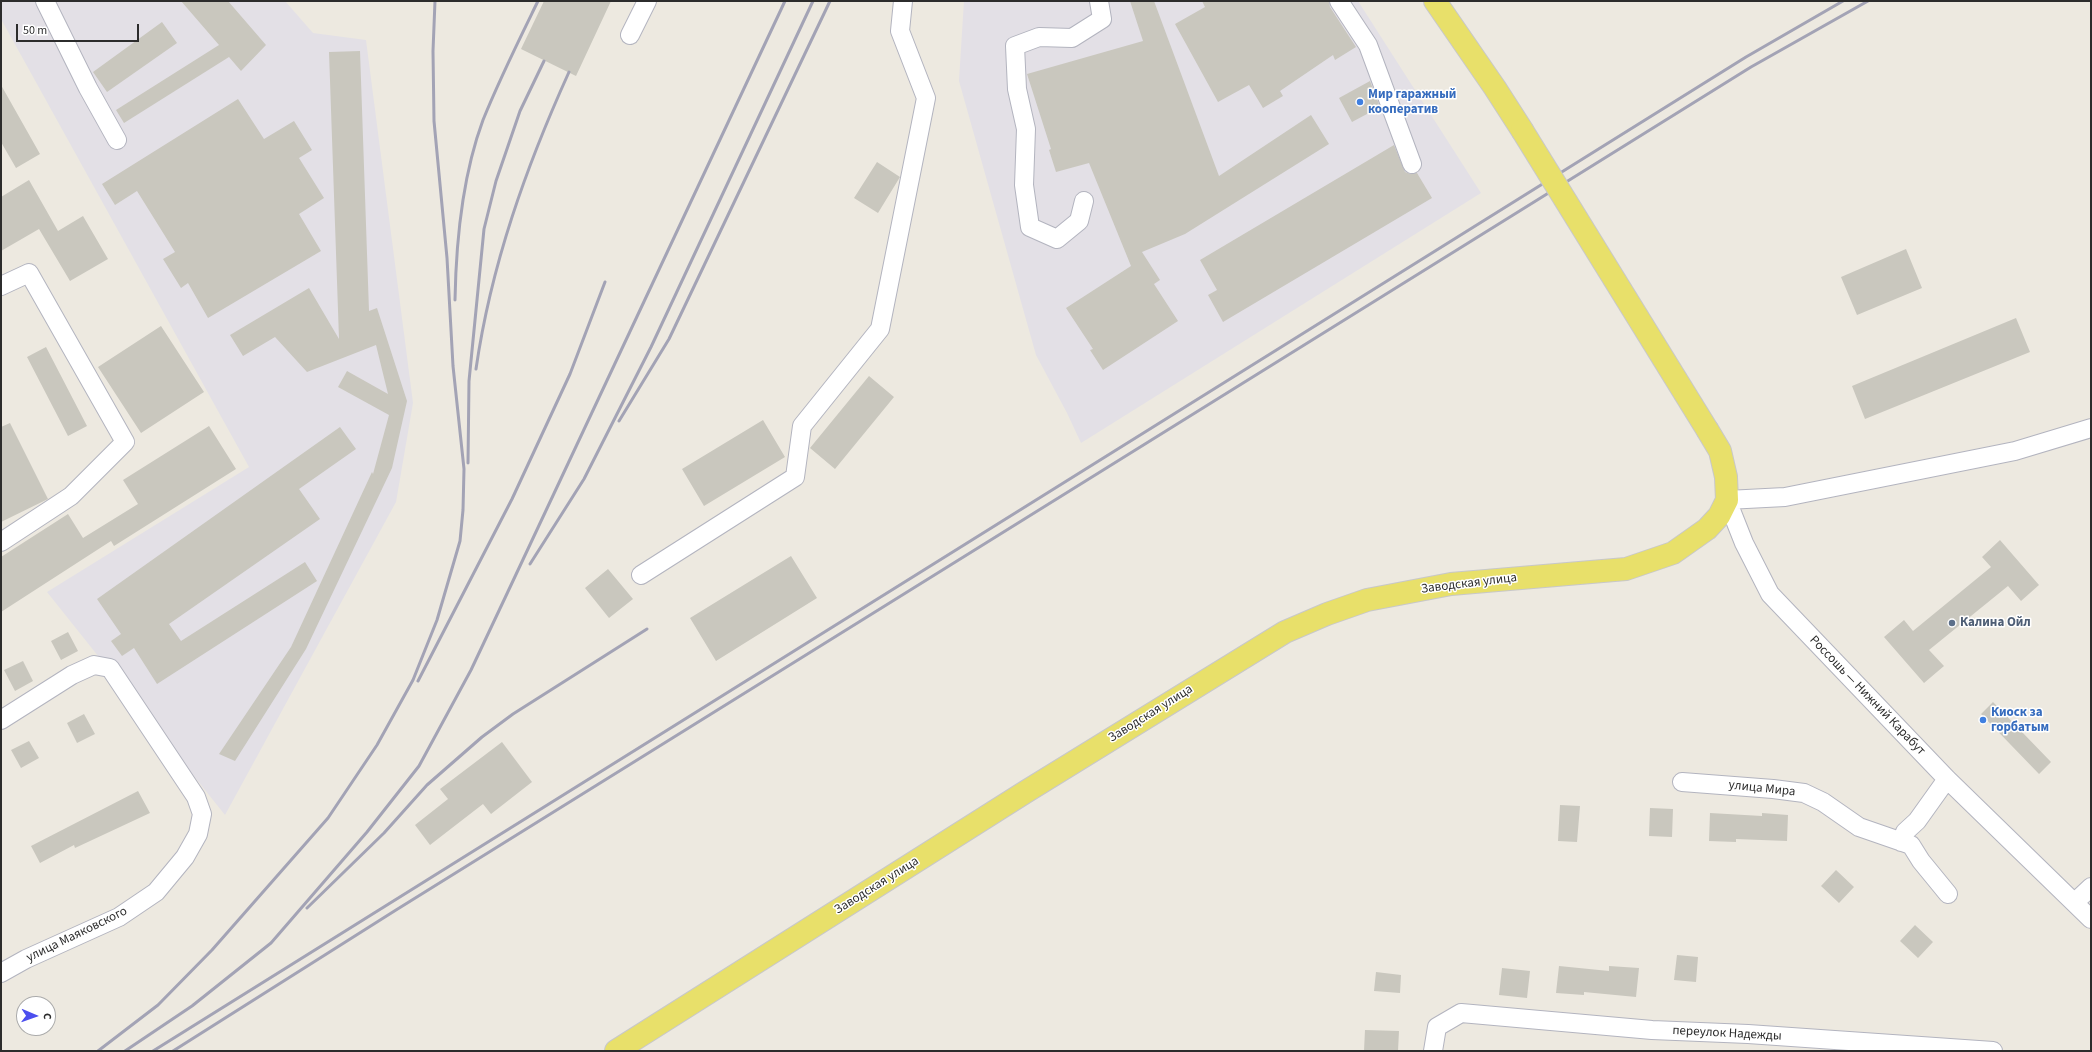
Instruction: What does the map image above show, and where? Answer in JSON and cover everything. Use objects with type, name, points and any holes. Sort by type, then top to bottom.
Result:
[{"type":"main road","name":"Россошь — Нижний Карабут","points":[[1435,1],[1522,130],[1720,451],[1726,477],[1727,500]]},
{"type":"main road","name":"Заводская улица","points":[[616,1051],[1021,795],[1285,632],[1327,614],[1367,600],[1451,584],[1626,569],[1673,553],[1707,529],[1719,516],[1727,500]]},
{"type":"street","points":[[45,1],[88,88],[116,140]]},
{"type":"street","points":[[630,35],[647,1]]},
{"type":"street","points":[[641,575],[795,477],[802,426],[880,329],[926,98],[900,31],[903,1]]},
{"type":"street","points":[[1084,201],[1079,220],[1057,239],[1030,227],[1024,185],[1026,128],[1018,89],[1015,46],[1039,37],[1072,38],[1102,20],[1099,1]]},
{"type":"street","points":[[1340,1],[1368,45],[1412,164]]},
{"type":"street","points":[[1,286],[29,273],[125,442],[71,496],[1,542]]},
{"type":"street","points":[[1727,500],[1785,497],[2015,451],[2091,428]]},
{"type":"street","name":"Россошь — Нижний Карабут","points":[[1727,500],[1744,543],[1770,594],[1947,779],[2091,919]]},
{"type":"street","name":"улица Маяковского","points":[[1,720],[72,675],[94,665],[110,668],[196,797],[202,814],[198,834],[185,857],[156,892],[119,917],[26,959],[1,973]]},
{"type":"street","points":[[1901,842],[1905,832],[1917,821],[1947,779]]},
{"type":"street","name":"улица Мира","points":[[1682,782],[1774,789],[1804,793],[1822,802],[1859,827],[1911,845],[1921,861],[1948,894]]},
{"type":"street","points":[[2075,902],[2091,887]]},
{"type":"street","name":"переулок Надежды","points":[[1433,1051],[1437,1027],[1460,1013],[1652,1030],[1748,1034],[1993,1051]]},
{"type":"shaded area","points":[[1,1],[285,1],[313,33],[366,40],[413,403],[396,502],[225,815],[47,592],[249,467],[1,19]]},
{"type":"shaded area","name":"Мир гаражный кооператив","points":[[964,1],[1358,1],[1481,193],[1081,443],[1036,355],[959,81]]},
{"type":"building","points":[[181,1],[228,1],[266,45],[241,71],[229,57],[124,123],[116,110],[219,45]]},
{"type":"building","points":[[544,1],[611,1],[576,76],[521,49]]},
{"type":"building","points":[[1130,1],[1154,1],[1219,176],[1311,115],[1329,144],[1185,234],[1142,252],[1160,280],[1154,284],[1178,321],[1103,370],[1090,350],[1093,349],[1066,308],[1131,266],[1089,163],[1056,172],[1049,150],[1051,149],[1027,74],[1143,41]]},
{"type":"building","points":[[1202,1],[1329,1],[1330,7],[1356,47],[1335,60],[1333,55],[1280,91],[1283,96],[1263,108],[1249,85],[1218,102],[1175,24],[1205,7]]},
{"type":"building","points":[[162,22],[177,43],[107,92],[93,72]]},
{"type":"building","points":[[360,51],[369,311],[377,308],[407,401],[392,468],[306,649],[235,761],[219,754],[291,647],[372,472],[373,474],[389,415],[338,387],[347,371],[388,394],[376,345],[307,372],[275,337],[243,356],[230,335],[309,288],[339,339],[329,52]]},
{"type":"building","points":[[1370,81],[1380,107],[1352,122],[1339,98]]},
{"type":"building","points":[[1,85],[40,154],[16,168],[1,142]]},
{"type":"building","points":[[238,99],[264,139],[294,121],[312,150],[299,158],[324,198],[299,214],[321,251],[208,318],[188,283],[181,288],[163,259],[175,252],[137,191],[115,205],[102,184]]},
{"type":"building","points":[[1394,145],[1405,172],[1411,174],[1417,173],[1432,198],[1223,322],[1208,295],[1217,290],[1200,260]]},
{"type":"building","points":[[877,162],[900,177],[878,213],[854,198]]},
{"type":"building","points":[[29,180],[58,231],[83,216],[108,259],[70,281],[39,229],[1,251],[1,197]]},
{"type":"building","points":[[1906,249],[1922,288],[1857,315],[1841,277]]},
{"type":"building","points":[[2016,318],[2030,352],[1865,419],[1852,386]]},
{"type":"building","points":[[161,326],[204,392],[141,433],[98,367]]},
{"type":"building","points":[[46,347],[87,426],[68,436],[27,357]]},
{"type":"building","points":[[869,376],[894,397],[835,469],[810,448]]},
{"type":"building","points":[[763,420],[785,457],[704,506],[682,469]]},
{"type":"building","points":[[10,423],[48,499],[1,522],[1,427]]},
{"type":"building","points":[[209,426],[236,469],[114,546],[111,541],[1,612],[1,557],[68,514],[83,538],[138,504],[123,480]]},
{"type":"building","points":[[340,427],[356,449],[299,489],[320,519],[169,624],[181,641],[305,562],[317,581],[157,684],[134,648],[122,656],[111,641],[121,634],[97,599]]},
{"type":"building","points":[[2000,540],[2039,585],[2021,601],[2008,586],[1929,650],[1944,666],[1924,683],[1884,637],[1904,620],[1913,631],[1991,567],[1982,557]]},
{"type":"building","points":[[791,556],[817,598],[716,661],[690,618]]},
{"type":"building","points":[[608,569],[633,599],[609,618],[585,588]]},
{"type":"building","points":[[68,632],[78,651],[61,660],[51,641]]},
{"type":"building","points":[[23,661],[33,681],[15,691],[4,670]]},
{"type":"building","points":[[1993,702],[2051,762],[2039,774],[1981,714]]},
{"type":"building","points":[[84,714],[95,734],[77,743],[67,723]]},
{"type":"building","points":[[29,741],[39,758],[21,768],[11,750]]},
{"type":"building","points":[[502,742],[532,782],[491,814],[483,804],[430,845],[415,825],[448,799],[440,789]]},
{"type":"building","points":[[138,791],[150,813],[75,848],[74,845],[40,863],[31,846]]},
{"type":"building","points":[[1560,805],[1580,806],[1577,842],[1558,841]]},
{"type":"building","points":[[1650,808],[1673,809],[1672,837],[1649,836]]},
{"type":"building","points":[[1710,813],[1762,816],[1762,813],[1788,815],[1787,841],[1736,839],[1736,842],[1709,841]]},
{"type":"building","points":[[1836,870],[1854,887],[1839,903],[1821,886]]},
{"type":"building","points":[[1915,925],[1933,942],[1918,958],[1900,941]]},
{"type":"building","points":[[1677,955],[1698,957],[1696,982],[1674,980]]},
{"type":"building","points":[[1559,966],[1609,971],[1609,966],[1639,968],[1636,997],[1584,992],[1584,995],[1556,993]]},
{"type":"building","points":[[1502,968],[1530,971],[1527,998],[1499,995]]},
{"type":"building","points":[[1376,972],[1401,975],[1400,993],[1374,991]]},
{"type":"building","points":[[1365,1030],[1399,1031],[1398,1051],[1364,1051]]},
{"type":"railway","points":[[98,1051],[158,1005],[212,950],[328,818],[377,745],[413,680],[437,620],[460,541],[463,510],[464,469],[453,366],[447,258],[434,121],[433,51],[435,1]]},
{"type":"railway","points":[[455,300],[457,255],[462,209],[470,163],[476,141],[483,120],[509,60],[538,1]]},
{"type":"railway","points":[[125,1051],[192,1006],[271,943],[367,832],[419,766],[471,670],[785,1]]},
{"type":"railway","points":[[530,564],[584,479],[651,347],[813,1]]},
{"type":"railway","points":[[619,421],[669,339],[830,1]]},
{"type":"railway","points":[[153,1051],[1746,57],[1843,1]]},
{"type":"railway","points":[[173,1051],[396,910],[1751,67],[1868,1]]},
{"type":"railway","points":[[468,463],[469,381],[484,229],[496,181],[520,111],[544,61]]},
{"type":"railway","points":[[476,369],[491,292],[512,217],[538,144],[569,72]]},
{"type":"railway","points":[[418,681],[512,499],[570,374],[605,282]]},
{"type":"railway","points":[[307,908],[384,833],[427,785],[482,737],[513,714],[647,629]]},
{"type":"place","name":"Мир гаражный кооператив","points":[[1360,102]]},
{"type":"place","name":"Калина Ойл","points":[[1952,623]]},
{"type":"place","name":"Киоск за горбатым","points":[[1983,720]]}]
